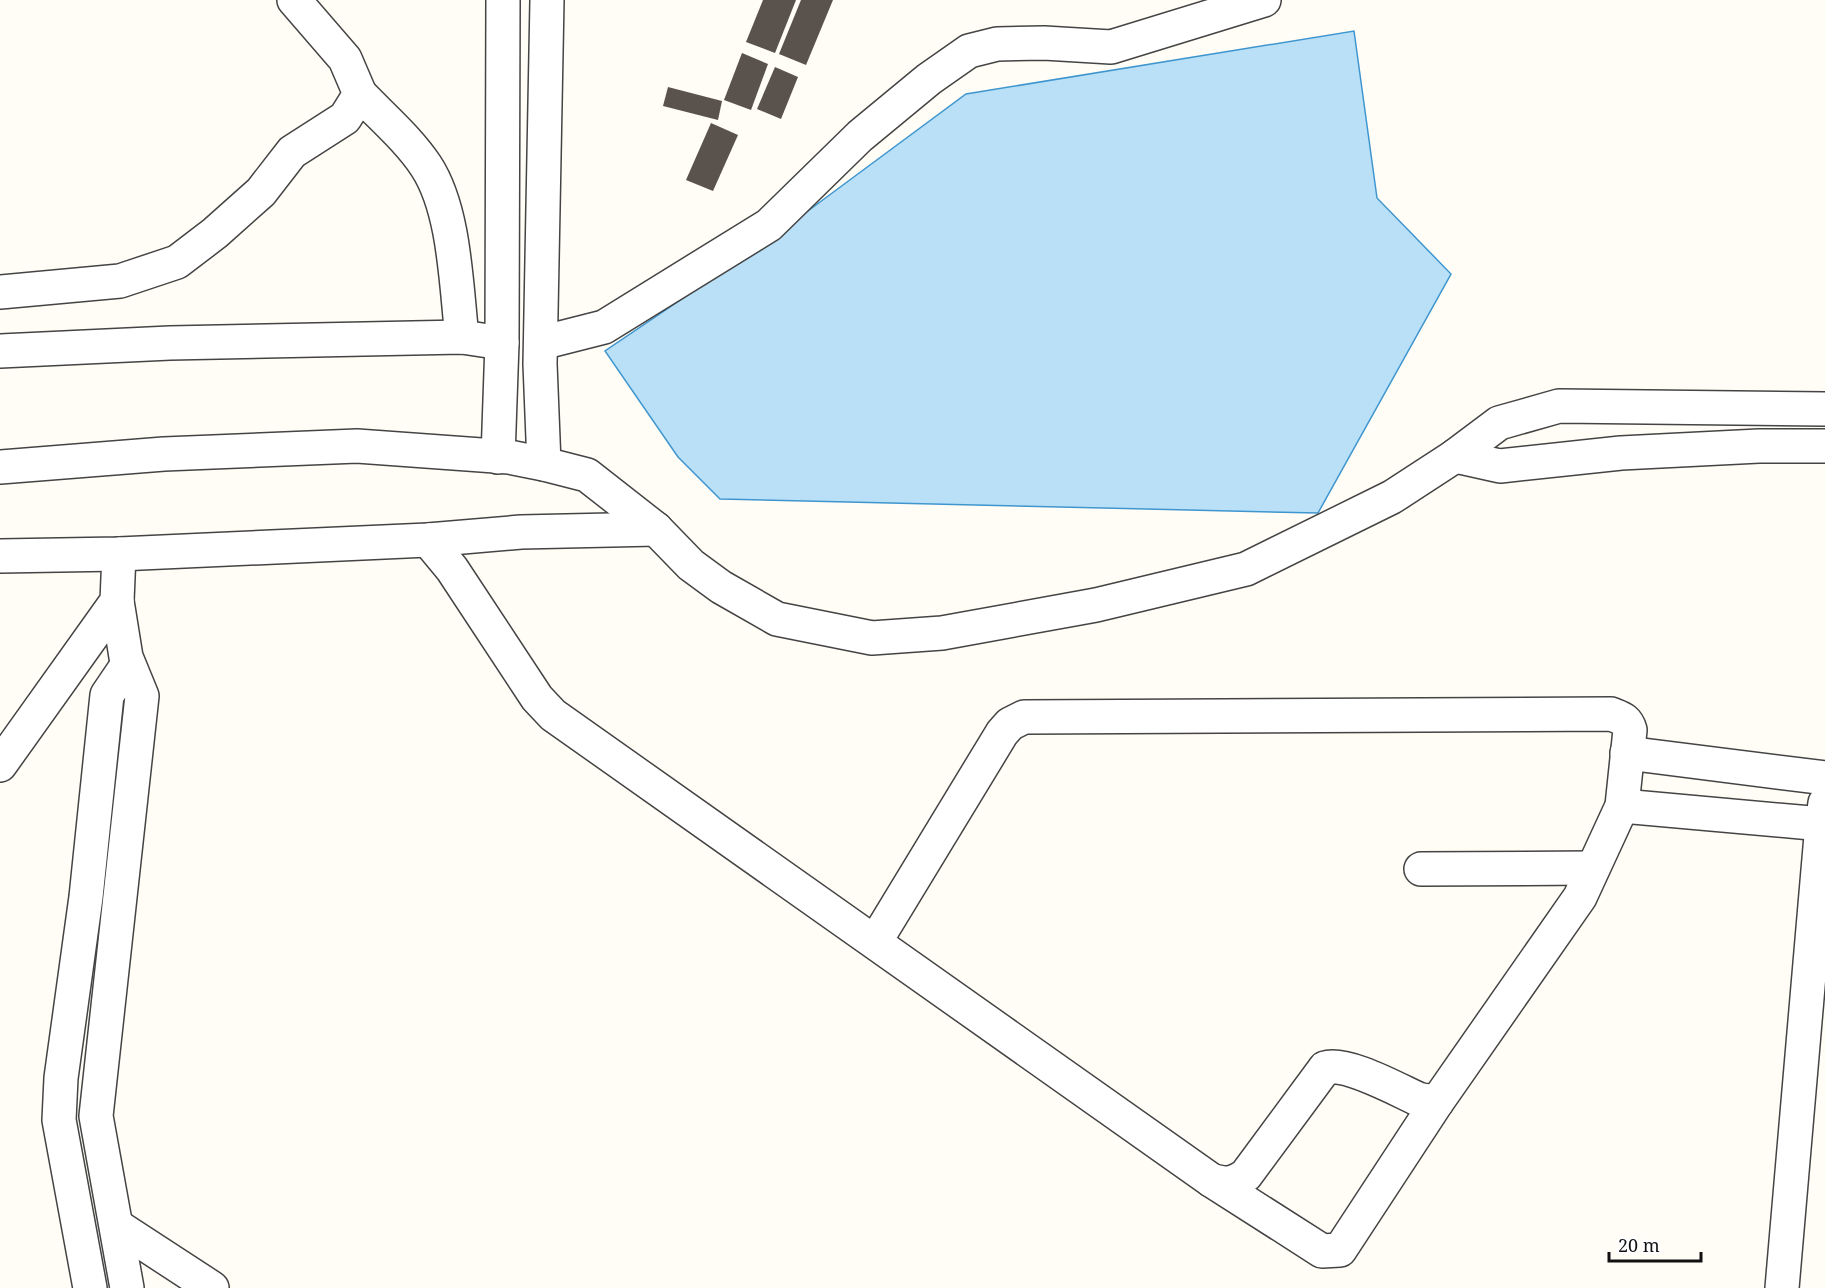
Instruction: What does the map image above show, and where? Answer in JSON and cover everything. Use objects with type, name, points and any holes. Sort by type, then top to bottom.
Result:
[{"type":"street","points":[[294,0],[345,59],[360,94],[409,144],[427,167],[446,210],[462,337]]},
{"type":"street","points":[[498,456],[502,343],[503,0]]},
{"type":"street","points":[[544,464],[541,343],[547,0]]},
{"type":"street","points":[[541,343],[604,327],[769,225],[860,136],[929,79],[969,51],[997,44],[1044,43],[1111,46],[1264,0]]},
{"type":"street","points":[[0,292],[120,281],[177,262],[215,233],[261,192],[292,152],[345,118],[360,94]]},
{"type":"street","points":[[0,351],[170,343],[462,337],[502,343]]},
{"type":"street","points":[[0,467],[164,454],[357,446],[498,456],[544,464],[587,475],[656,529],[691,564],[721,586],[777,619],[872,638],[942,633],[1096,605],[1245,568],[1392,497],[1455,456],[1499,423],[1558,406],[1825,409]]},
{"type":"street","points":[[1455,456],[1500,466],[1622,453],[1759,446],[1825,446]]},
{"type":"street","points":[[0,556],[119,554],[428,540],[521,532],[656,529]]},
{"type":"street","points":[[428,540],[452,569],[537,698],[553,715],[874,942],[1211,1180],[1322,1251],[1340,1250],[1437,1102],[1580,897],[1622,806],[1630,730],[1623,718],[1611,714],[1024,717],[1010,724],[1002,733],[874,942]]},
{"type":"street","points":[[119,554],[117,601],[128,664],[142,696],[96,1116],[127,1288]]},
{"type":"street","points":[[0,765],[117,601]]},
{"type":"street","points":[[90,1288],[59,1120],[61,1078],[86,897],[108,695],[128,664]]},
{"type":"street","points":[[1627,753],[1825,778]]},
{"type":"street","points":[[1622,806],[1823,814],[1782,1288]]},
{"type":"street","points":[[1421,869],[1593,868]]},
{"type":"street","points":[[1211,1180],[1234,1184],[1246,1175],[1321,1071],[1329,1066],[1339,1067],[1394,1086],[1420,1100],[1437,1102]]},
{"type":"street","points":[[117,1226],[212,1288]]},
{"type":"water","points":[[1354,31],[1377,198],[1451,274],[1318,513],[720,499],[678,457],[605,351],[766,242],[966,94]]},
{"type":"building","points":[[763,0],[796,0],[775,53],[746,42]]},
{"type":"building","points":[[801,0],[833,0],[806,65],[779,54]]},
{"type":"building","points":[[742,53],[768,64],[751,110],[724,100]]},
{"type":"building","points":[[775,67],[798,77],[781,119],[757,109]]},
{"type":"building","points":[[668,87],[722,101],[718,120],[663,106]]},
{"type":"building","points":[[711,123],[738,135],[713,191],[686,180]]}]
